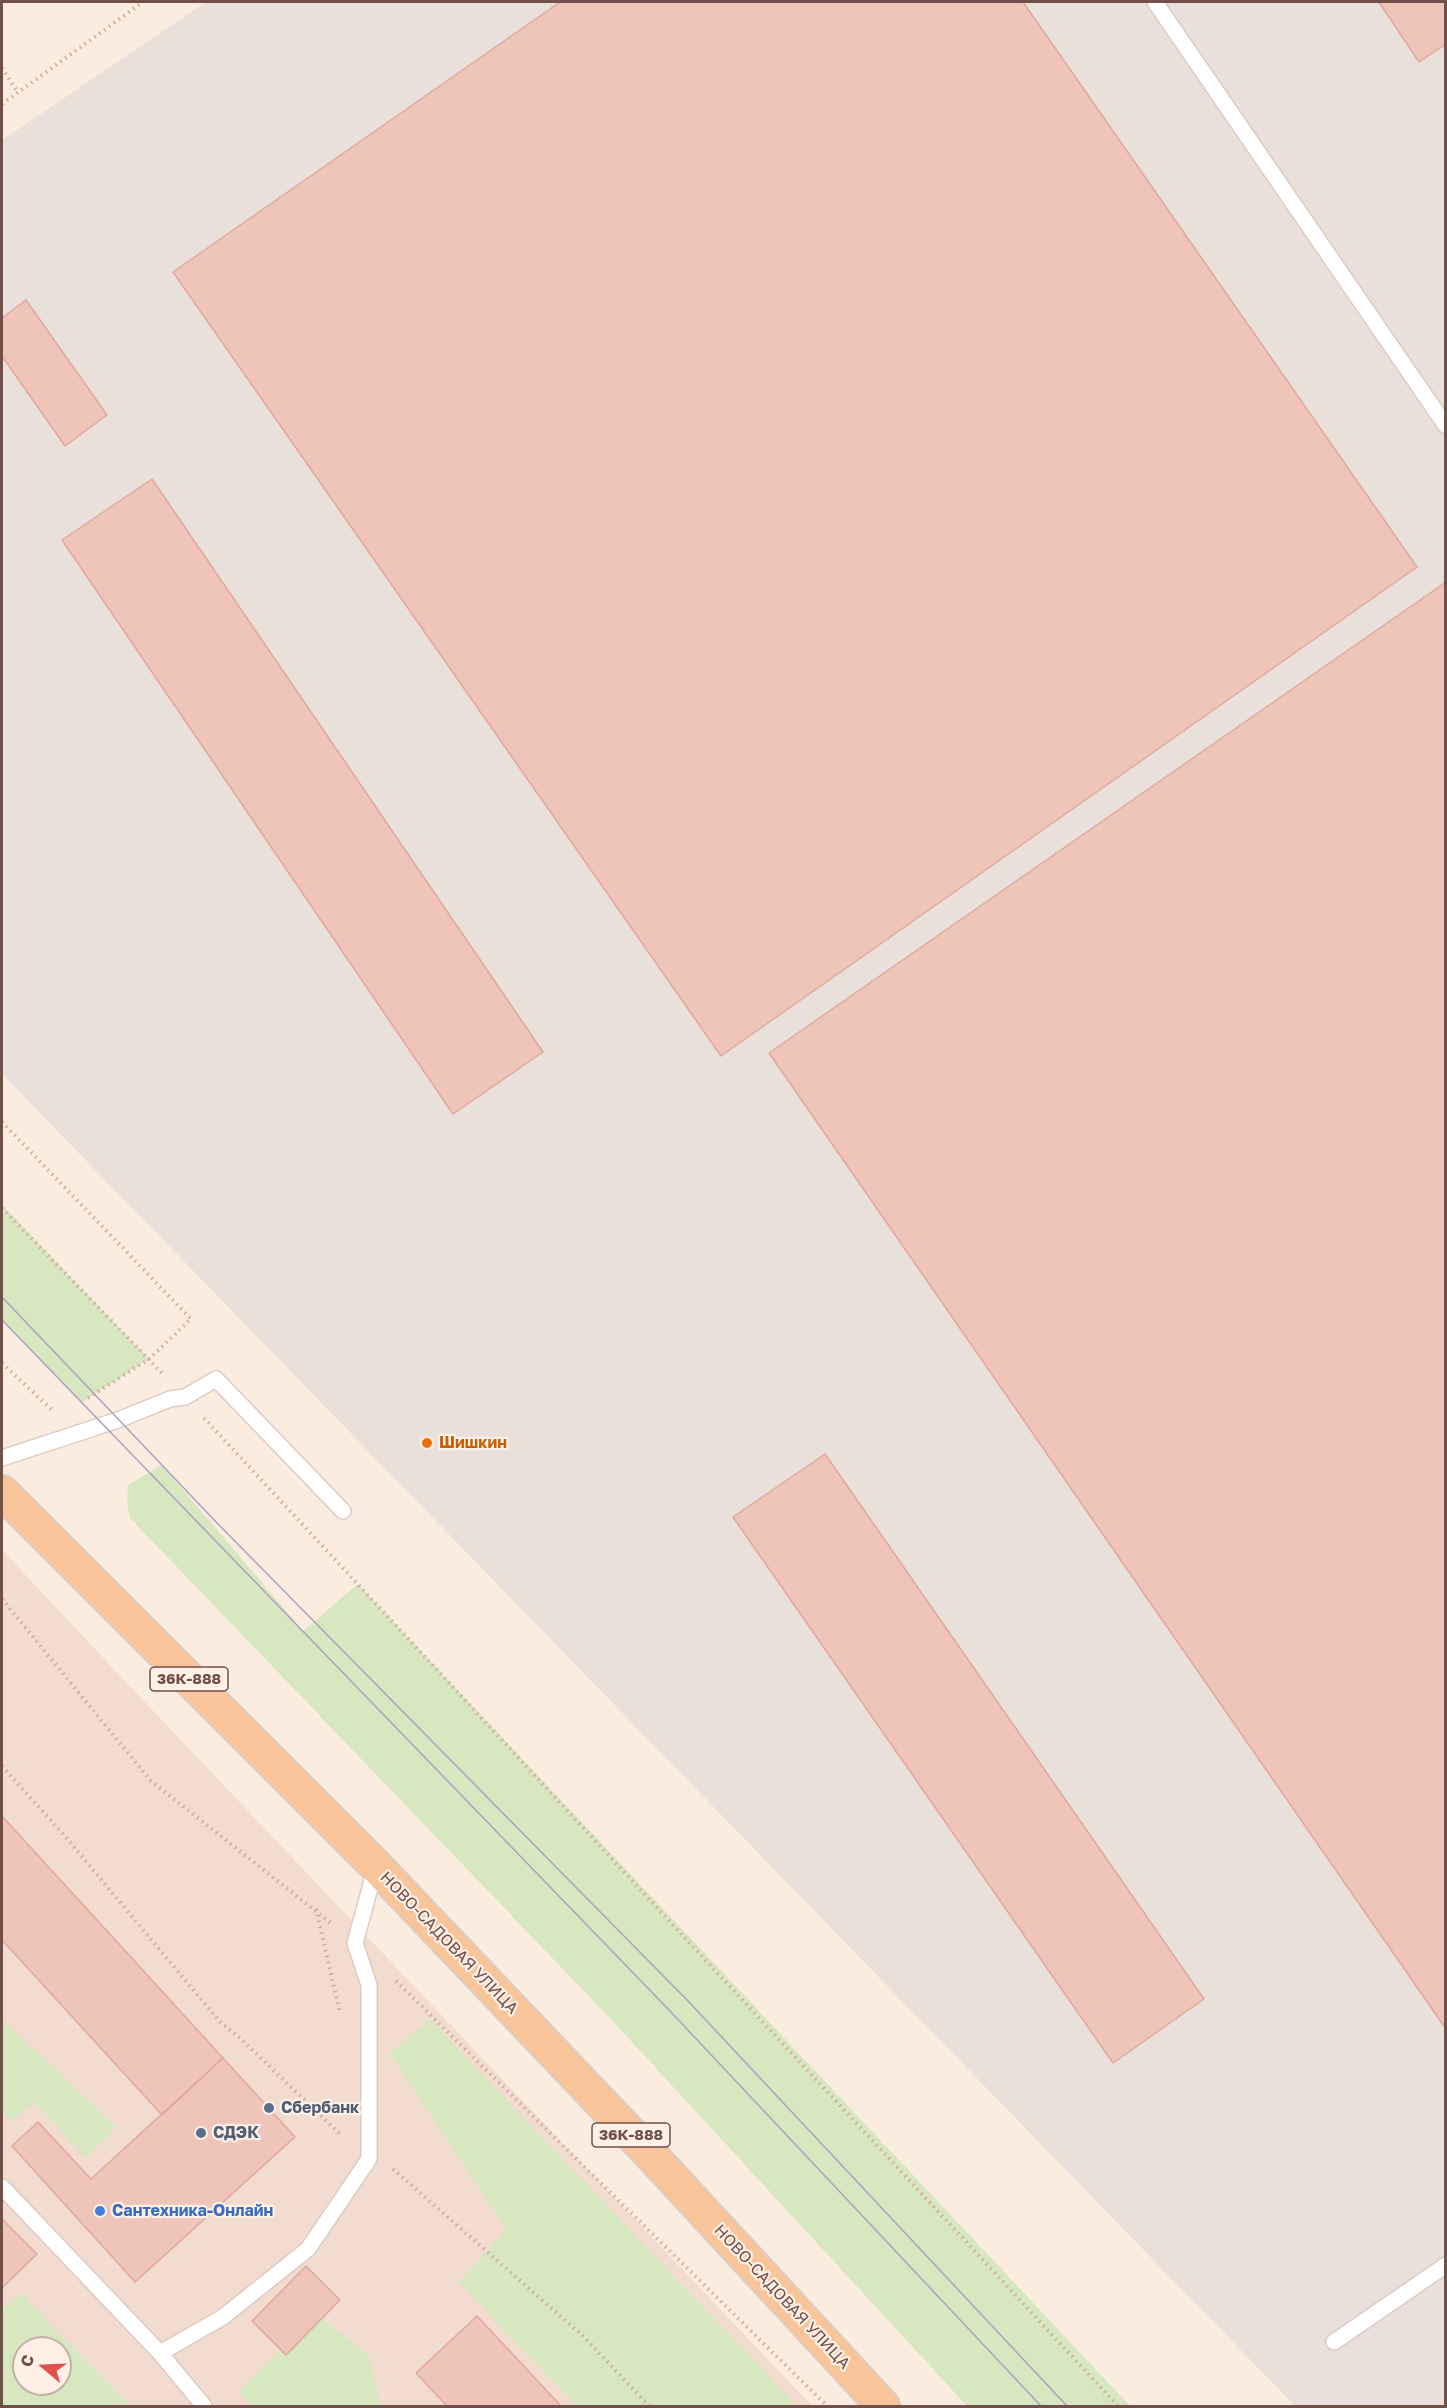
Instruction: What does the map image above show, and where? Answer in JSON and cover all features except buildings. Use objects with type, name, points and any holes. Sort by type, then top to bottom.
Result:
[{"type":"main road","name":"НОВО-САДОВАЯ УЛИЦА","points":[[2,1492],[376,1866],[643,2147],[883,2406]]},
{"type":"lane","points":[[1155,2],[1446,426]]},
{"type":"lane","points":[[2,1458],[118,1420],[170,1399],[185,1397],[216,1378],[343,1511]]},
{"type":"lane","points":[[160,2353],[223,2317],[308,2248],[369,2159],[369,1985],[355,1943],[376,1866]]},
{"type":"lane","points":[[2,2187],[160,2353],[204,2406]]},
{"type":"lane","points":[[1334,2342],[1446,2265]]},
{"type":"path","points":[[2,104],[143,2]]},
{"type":"path","points":[[2,68],[17,91]]},
{"type":"path","points":[[2,1122],[191,1319],[149,1359],[81,1403]]},
{"type":"path","points":[[2,1208],[185,1397],[1118,2406]]},
{"type":"path","points":[[2,1363],[58,1416]]},
{"type":"path","points":[[2,1599],[151,1781],[316,1910],[426,2007],[826,2406]]},
{"type":"path","points":[[2,1766],[71,1843],[221,2023],[240,2038],[324,2122],[348,2142],[348,2131]]},
{"type":"path","points":[[316,1910],[342,2022]]},
{"type":"path","points":[[369,2159],[398,2170],[486,2253],[583,2336],[649,2406]]},
{"type":"shaded area","points":[[206,2],[1445,2],[1445,2406],[1295,2406],[2,1074],[2,140]]},
{"type":"shaded area","points":[[2,1550],[140,1697],[812,2406],[2,2406]]},
{"type":"green space","points":[[2,1205],[149,1359],[81,1403],[2,1320]]},
{"type":"green space","points":[[162,1465],[303,1631],[358,1584],[1130,2406],[967,2406],[607,2015],[130,1518],[127,1502],[128,1485]]},
{"type":"green space","points":[[430,2019],[797,2406],[576,2406],[459,2282],[506,2229],[390,2053]]},
{"type":"green space","points":[[2,2020],[117,2127],[86,2158],[34,2102],[11,2122],[2,2111]]},
{"type":"green space","points":[[20,2293],[62,2336],[12,2336],[12,2396],[72,2396],[72,2346],[130,2406],[2,2406],[2,2310]]},
{"type":"green space","points":[[316,2314],[369,2356],[380,2406],[253,2406],[239,2392]]},
{"type":"tram line","points":[[2,1297],[219,1525],[688,2001],[1067,2406]]},
{"type":"tram line","points":[[2,1320],[670,2011],[1041,2406]]},
{"type":"place","name":"Шишкин","points":[[427,1443]]},
{"type":"place","name":"Сбербанк","points":[[269,2108]]},
{"type":"place","name":"СДЭК","points":[[201,2133]]},
{"type":"place","name":"Сантехника-Онлайн","points":[[100,2211]]}]
